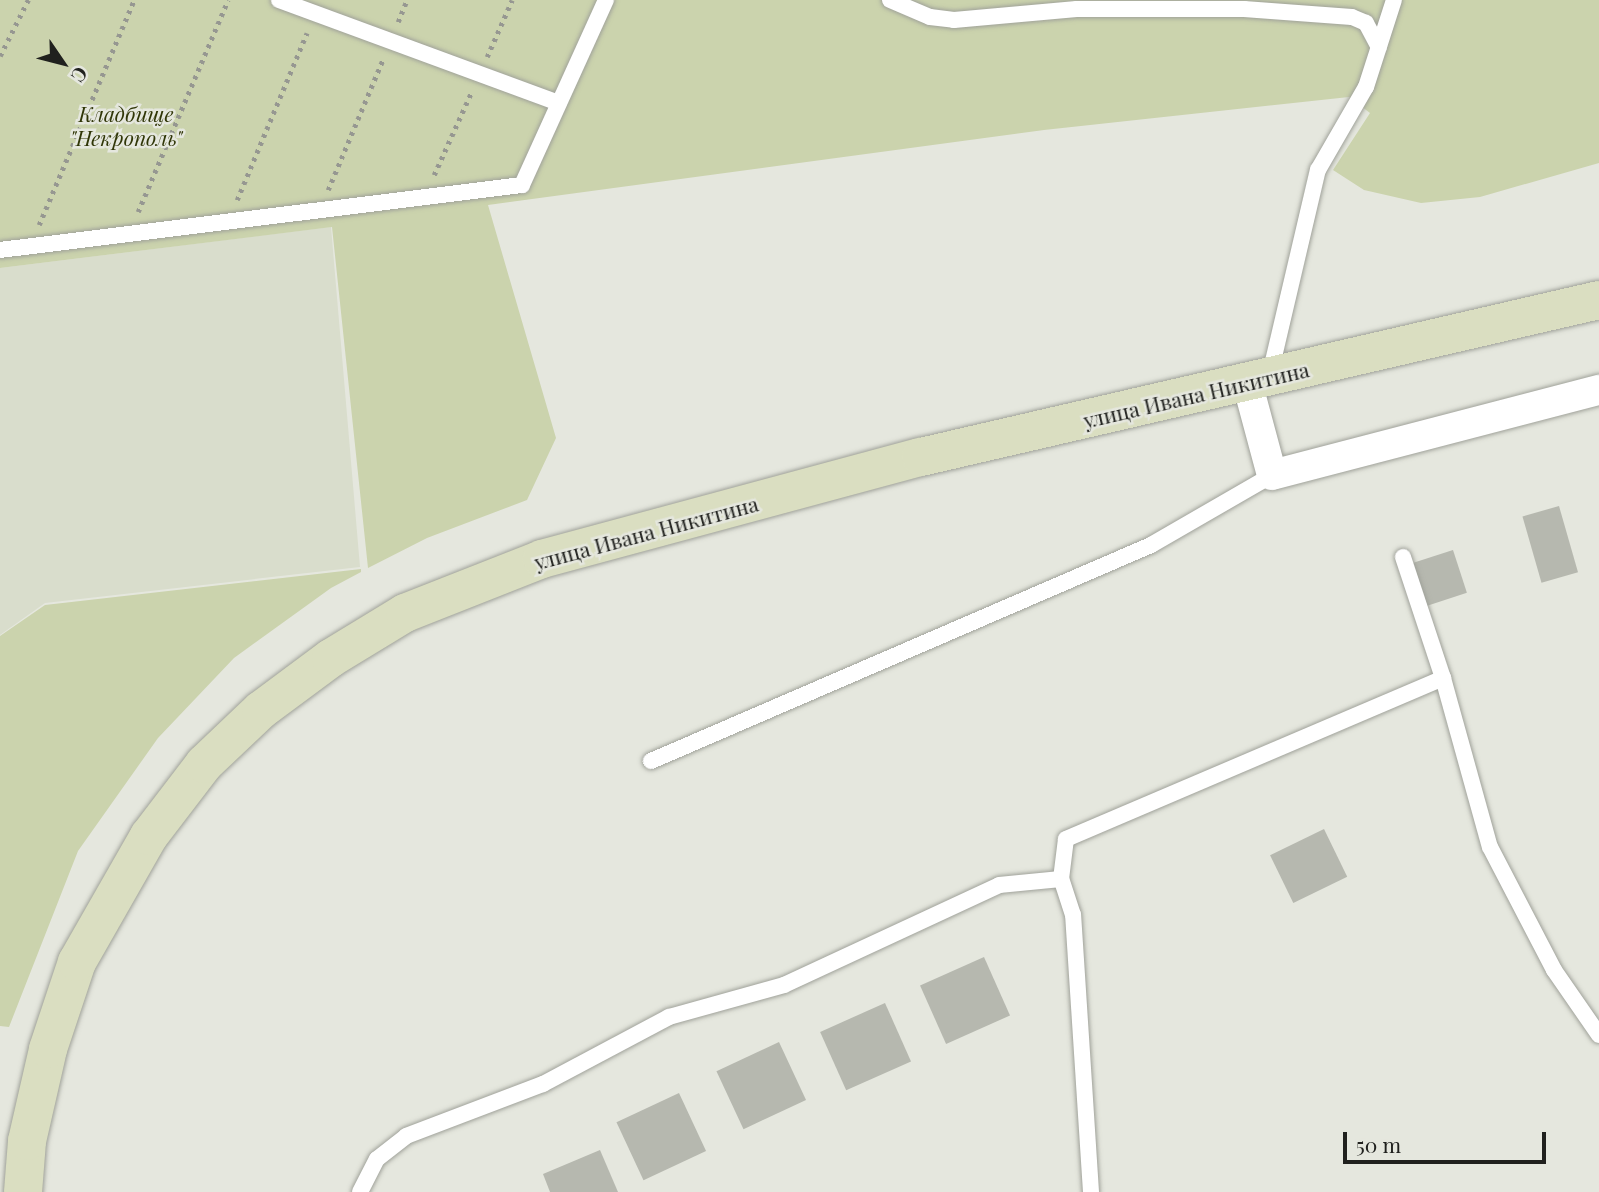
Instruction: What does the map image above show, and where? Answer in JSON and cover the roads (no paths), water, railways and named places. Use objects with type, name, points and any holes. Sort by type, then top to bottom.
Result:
[{"type":"main road","name":"улица Ивана Никитина","points":[[23,1192],[27,1141],[48,1049],[78,962],[149,836],[204,764],[261,710],[331,658],[405,613],[542,559],[921,457],[1599,300]]},
{"type":"street","points":[[1258,380],[1272,475],[1599,390]]},
{"type":"lane","points":[[279,0],[559,103]]},
{"type":"lane","points":[[0,250],[522,185],[606,0]]},
{"type":"lane","points":[[890,0],[930,16],[954,20],[1077,9],[1244,9],[1352,17],[1366,23],[1380,47]]},
{"type":"lane","points":[[1258,380],[1318,170],[1366,87],[1394,0]]},
{"type":"lane","points":[[651,761],[1151,545],[1272,475]]},
{"type":"lane","points":[[1403,557],[1443,678],[1490,847],[1554,970],[1599,1035]]},
{"type":"lane","points":[[1091,1192],[1073,915],[1061,879],[1066,839],[1443,678]]},
{"type":"lane","points":[[360,1192],[377,1159],[406,1136],[544,1084],[669,1017],[784,985],[999,885],[1061,879]]},
{"type":"park label","name":"Кладбище \"Некрополь\"","points":[[126,125]]}]
